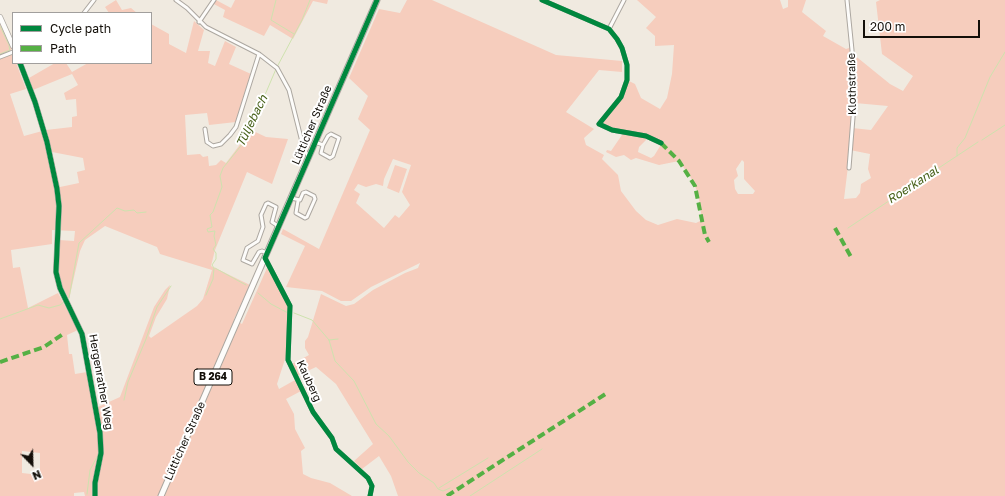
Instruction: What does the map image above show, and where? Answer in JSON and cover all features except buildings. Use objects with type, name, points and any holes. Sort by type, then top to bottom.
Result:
[{"type":"main road","name":"Lütticher Straße","points":[[161,496],[377,0]]},
{"type":"street","points":[[85,12],[94,0]]},
{"type":"street","points":[[176,0],[187,8],[199,22],[217,34],[259,54],[277,68],[283,77],[294,104],[304,150],[309,157]]},
{"type":"street","points":[[199,22],[214,0]]},
{"type":"street","points":[[542,0],[609,30],[618,39],[627,65],[627,80],[621,97],[599,124],[612,130],[646,136],[661,143]]},
{"type":"street","points":[[609,30],[624,0]]},
{"type":"street","name":"Klothstraße","points":[[847,0],[852,50],[854,105],[849,168]]},
{"type":"street","points":[[0,17],[12,44]]},
{"type":"street","points":[[0,57],[12,52]]},
{"type":"street","points":[[205,129],[207,142],[213,146],[221,144],[236,127],[259,54]]},
{"type":"street","name":"Hergenrather Weg","points":[[20,64],[35,102],[47,142],[57,189],[58,206],[55,253],[56,272],[60,288],[82,334],[100,433],[101,453],[94,496]]},
{"type":"street","name":"Lütticher Straße","points":[[331,134],[339,138],[333,156],[330,158],[321,153],[323,145],[328,136],[331,134]]},
{"type":"street","name":"Lütticher Straße","points":[[315,142],[323,145]]},
{"type":"street","points":[[306,192],[314,196],[315,199],[307,217],[305,218],[296,213],[298,200],[306,192]]},
{"type":"street","points":[[291,198],[298,200]]},
{"type":"street","points":[[266,256],[262,251],[259,252],[252,264],[243,260],[247,248],[258,241],[263,227],[261,215],[266,204],[268,203],[276,207],[272,222],[278,226]]},
{"type":"street","name":"Kauberg","points":[[266,256],[290,306],[288,360],[313,412],[329,433],[336,450],[368,478],[372,486],[370,496]]},
{"type":"shaded area","points":[[116,0],[122,10],[131,8],[136,12],[108,12],[105,7]]},
{"type":"shaded area","points":[[216,0],[231,8],[235,0],[328,0],[327,4],[313,1],[293,39],[270,25],[264,36],[223,17],[225,10],[212,3]]},
{"type":"shaded area","points":[[407,0],[432,0],[556,55],[622,61],[622,72],[599,70],[566,112],[594,129],[584,138],[586,145],[604,155],[602,159],[618,175],[621,191],[636,211],[646,220],[658,225],[677,219],[696,223],[702,220],[698,193],[691,178],[679,161],[659,165],[636,158],[631,160],[624,155],[616,157],[606,152],[607,150],[611,151],[624,132],[599,124],[621,97],[627,80],[635,84],[641,98],[660,109],[667,98],[672,74],[674,45],[655,46],[655,36],[646,28],[656,17],[637,0],[780,0],[783,9],[788,7],[788,0],[806,0],[802,12],[826,31],[823,36],[846,49],[849,48],[850,44],[852,128],[871,130],[888,106],[855,103],[853,54],[890,84],[903,91],[913,76],[882,54],[876,2],[880,0],[1005,0],[1005,496],[398,496],[391,476],[379,456],[362,469],[354,461],[373,444],[336,384],[316,367],[297,376],[292,364],[309,355],[305,348],[305,341],[308,337],[321,294],[346,306],[354,304],[373,290],[405,273],[418,268],[420,263],[371,287],[351,301],[341,301],[322,291],[286,287],[305,246],[281,234],[283,229],[319,249],[370,130],[358,119],[368,96],[349,78],[379,9],[400,13]],"holes":[[[649,137],[662,143],[654,156],[651,158],[638,152],[639,147]],[[850,150],[870,154],[868,169],[871,178],[861,184],[860,193],[856,198],[844,199]],[[393,159],[411,165],[402,192],[410,205],[399,218],[395,215],[384,228],[356,203],[360,194],[354,190],[358,184],[366,187],[376,184],[383,186],[384,179]],[[742,160],[744,162],[744,179],[755,191],[753,194],[738,194],[735,189],[734,180],[738,176],[736,169]]]},
{"type":"shaded area","points":[[0,19],[12,49],[10,51],[12,54],[12,64],[16,64],[26,89],[10,94],[24,136],[46,130],[72,127],[72,117],[77,116],[76,99],[66,100],[64,93],[78,85],[72,74],[33,90],[29,78],[53,64],[67,64],[72,72],[86,64],[152,64],[152,25],[169,34],[169,44],[186,53],[194,21],[204,30],[198,51],[210,51],[208,63],[215,66],[225,41],[236,47],[229,64],[251,74],[236,122],[209,125],[207,113],[185,115],[187,155],[200,154],[203,157],[208,156],[209,166],[216,165],[221,160],[226,163],[245,138],[243,134],[247,128],[266,137],[288,139],[272,184],[247,172],[215,250],[211,266],[250,285],[234,319],[242,324],[267,268],[284,295],[289,312],[289,324],[286,356],[277,384],[279,389],[295,380],[301,391],[286,399],[294,414],[295,429],[305,448],[301,451],[303,474],[311,478],[330,483],[352,496],[85,496],[84,492],[74,493],[74,496],[0,496]],"holes":[[[52,152],[83,158],[85,170],[77,172],[79,183],[60,187]],[[105,226],[157,247],[160,254],[212,270],[203,299],[197,306],[151,338],[149,336],[156,317],[167,299],[170,285],[165,290],[154,307],[120,397],[98,407],[91,366],[87,372],[75,374],[72,354],[69,354],[67,335],[78,330],[58,293],[28,308],[20,267],[13,268],[11,250],[52,244],[52,230],[75,231],[74,241],[59,240],[59,272],[62,286],[69,299],[80,251],[85,240]],[[22,451],[40,453],[40,475],[22,473]]]},
{"type":"shaded area","points":[[395,165],[407,169],[399,193],[387,188]]},
{"type":"waterway","points":[[276,0],[271,20],[294,34]]},
{"type":"waterway","name":"Tüljebach","points":[[277,67],[302,20],[310,0]]},
{"type":"waterway","points":[[0,26],[9,45]]},
{"type":"waterway","points":[[0,54],[10,50],[9,46]]},
{"type":"waterway","points":[[957,156],[957,148],[965,138],[990,77],[1005,52]]},
{"type":"waterway","name":"Tüljebach","points":[[206,295],[213,279],[214,268],[212,265],[216,259],[216,253],[213,249],[216,245],[214,236],[215,231],[208,232],[207,229],[212,227],[210,215],[213,212],[222,187],[220,176],[223,168],[244,142],[247,132],[259,109],[276,69]]},
{"type":"waterway","name":"Roerkanal","points":[[982,140],[1005,125]]},
{"type":"waterway","name":"Roerkanal","points":[[848,228],[978,142]]},
{"type":"waterway","points":[[69,298],[79,243],[117,208],[125,211],[134,210],[137,213],[146,212]]},
{"type":"waterway","points":[[215,268],[246,285]]},
{"type":"waterway","name":"Tüljebach","points":[[124,400],[128,382],[146,339],[157,307],[171,286]]},
{"type":"waterway","points":[[258,293],[271,304],[288,313]]},
{"type":"waterway","points":[[0,319],[38,305],[49,308],[60,305],[64,302]]},
{"type":"waterway","points":[[294,313],[312,320],[329,340],[335,361],[354,381],[376,424],[389,436],[408,462],[419,473],[434,483],[438,489],[443,491],[450,488]]},
{"type":"waterway","points":[[329,340],[338,339]]},
{"type":"waterway","points":[[470,496],[542,449]]},
{"type":"waterway","points":[[87,494],[90,470],[98,455]]},
{"type":"waterway","points":[[439,488],[488,458]]},
{"type":"marked path","points":[[661,143],[679,161],[695,186],[705,235],[709,242]]},
{"type":"marked path","points":[[835,228],[851,257]]},
{"type":"marked path","points":[[0,362],[44,347],[63,334]]},
{"type":"marked path","points":[[447,496],[607,393]]},
{"type":"cycle path","points":[[370,496],[372,486],[368,478],[336,449],[332,438],[313,412],[288,360],[290,306],[265,258],[377,0]]},
{"type":"cycle path","points":[[542,0],[609,29],[622,48],[627,65],[627,80],[621,97],[599,124],[612,130],[646,136],[661,143]]},
{"type":"cycle path","points":[[20,64],[35,102],[47,142],[59,206],[56,272],[60,288],[82,334],[100,433],[101,453],[95,483],[95,496]]}]
